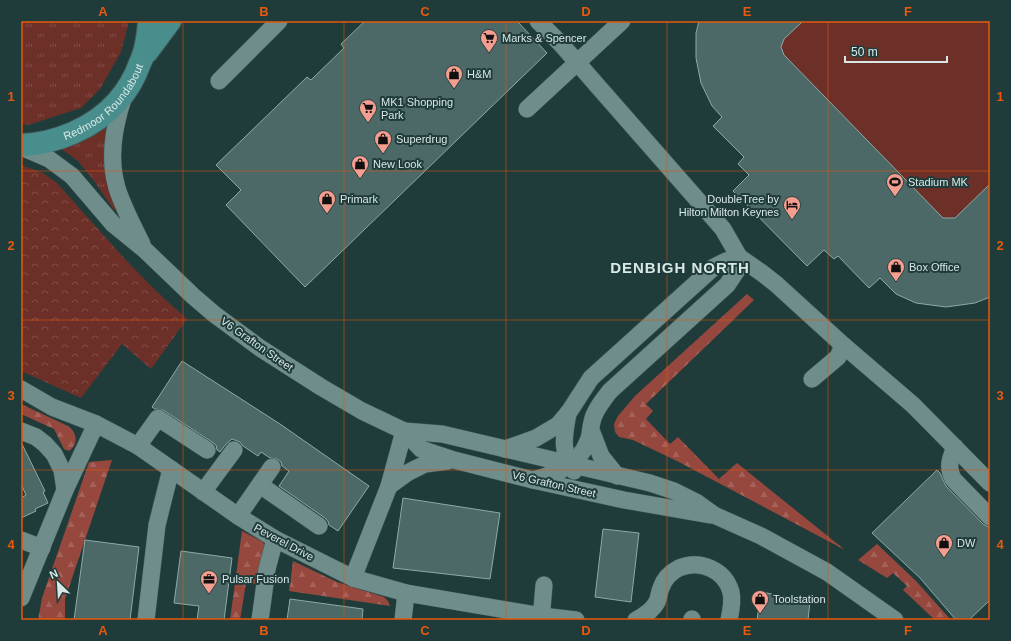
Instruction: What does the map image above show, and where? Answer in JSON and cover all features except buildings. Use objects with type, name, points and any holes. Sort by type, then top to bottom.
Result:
[{"type":"highway","name":"Redmoor Roundabout","points":[[21,146],[47,142],[79,130],[110,109],[126,89],[141,62],[149,21]]},
{"type":"highway","points":[[141,62],[152,44],[170,21]]},
{"type":"street","points":[[219,81],[279,21]]},
{"type":"street","points":[[538,21],[577,63],[722,228],[739,258],[776,284],[843,345],[913,405],[990,483]]},
{"type":"street","points":[[527,109],[622,21]]},
{"type":"street","name":"V6 Grafton Street","points":[[126,89],[118,114],[114,135],[114,178],[124,208],[145,250]]},
{"type":"street","name":"V6 Grafton Street","points":[[21,146],[49,158],[62,167],[81,185],[113,224],[145,250],[214,314],[260,348],[321,388],[362,411],[404,430],[442,434],[674,491],[696,502],[714,515],[761,536],[828,572],[895,620]]},
{"type":"street","points":[[506,449],[536,438],[558,425],[569,412],[591,378],[714,267],[726,261],[739,258]]},
{"type":"street","points":[[533,480],[557,473],[579,457],[585,449],[592,422],[600,404],[610,391],[727,285],[739,267],[739,258]]},
{"type":"street","points":[[812,379],[838,357],[843,345]]},
{"type":"street","name":"Peverel Drive","points":[[21,388],[52,407],[96,424],[138,446],[238,516],[275,539],[353,578],[406,593],[542,618],[576,620]]},
{"type":"street","points":[[569,412],[564,439],[564,448],[566,457],[574,472],[584,480],[611,492],[624,500]]},
{"type":"street","points":[[138,446],[158,418],[207,450]]},
{"type":"street","points":[[21,598],[65,490],[96,424]]},
{"type":"street","points":[[353,578],[389,486],[404,430]]},
{"type":"street","name":"V6 Grafton Street","points":[[404,430],[421,449],[454,460],[533,480],[624,500],[714,515]]},
{"type":"street","points":[[591,430],[602,456],[617,476]]},
{"type":"street","points":[[21,431],[36,437],[54,454],[62,470],[65,490]]},
{"type":"street","points":[[955,447],[949,464],[949,472],[953,479],[990,517]]},
{"type":"street","points":[[203,492],[234,450]]},
{"type":"street","points":[[389,486],[407,473],[425,464],[454,460]]},
{"type":"street","points":[[238,516],[272,467]]},
{"type":"street","points":[[146,620],[157,525],[171,469]]},
{"type":"street","points":[[260,485],[319,526]]},
{"type":"street","points":[[260,620],[267,569],[275,539]]},
{"type":"street","points":[[21,540],[42,548]]},
{"type":"street","points":[[658,620],[657,602],[661,586],[670,574],[681,568],[695,565],[707,566],[718,572],[727,583],[731,593],[729,620]]},
{"type":"street","points":[[542,618],[544,585]]},
{"type":"street","points":[[403,620],[406,593]]},
{"type":"street","points":[[636,620],[650,611],[657,602]]},
{"type":"green space","points":[[21,21],[129,21],[121,52],[100,89],[81,108],[28,125],[21,124]]},
{"type":"green space","name":"Stadium MK","points":[[699,21],[990,21],[990,297],[975,303],[946,307],[916,303],[880,278],[712,106],[701,83],[697,68],[696,44]]},
{"type":"green space","points":[[106,124],[107,133],[104,149],[105,165],[108,181],[118,211],[114,210],[78,161],[60,148]]},
{"type":"green space","points":[[21,165],[43,173],[57,183],[123,257],[154,289],[187,319],[151,369],[122,344],[81,398],[21,371]]},
{"type":"green space","points":[[747,294],[754,300],[646,404],[653,411],[646,419],[670,444],[678,437],[719,479],[737,463],[845,550],[677,461],[633,440],[619,437],[615,432],[614,424],[618,416],[635,396]]},
{"type":"green space","points":[[21,404],[68,426],[73,431],[76,438],[72,448],[69,451],[64,449],[54,429],[21,414]]},
{"type":"green space","points":[[112,460],[65,599],[65,620],[38,620],[42,598],[89,462]]},
{"type":"green space","points":[[242,531],[263,542],[265,551],[259,584],[246,583],[240,620],[230,620]]},
{"type":"green space","points":[[877,544],[916,581],[951,620],[935,620],[903,590],[907,586],[893,573],[887,578],[858,560]]},
{"type":"green space","points":[[293,561],[337,582],[384,597],[390,606],[289,591]]},
{"type":"place","name":"Marks & Spencer","points":[[489,53]]},
{"type":"place","name":"H&M","points":[[454,89]]},
{"type":"place","name":"MK1 Shopping Park","points":[[368,123]]},
{"type":"place","name":"Superdrug","points":[[383,154]]},
{"type":"place","name":"New Look","points":[[360,179]]},
{"type":"place","name":"Stadium MK","points":[[895,197]]},
{"type":"place","name":"Primark","points":[[327,214]]},
{"type":"place","name":"DoubleTree by Hilton Milton Keynes","points":[[792,220]]},
{"type":"place","name":"Box Office","points":[[896,282]]},
{"type":"place","name":"DW","points":[[944,558]]},
{"type":"place","name":"Pulsar Fusion","points":[[209,594]]},
{"type":"place","name":"Toolstation","points":[[760,614]]},
{"type":"district","name":"DENBIGH NORTH","points":[[680,268]]}]
